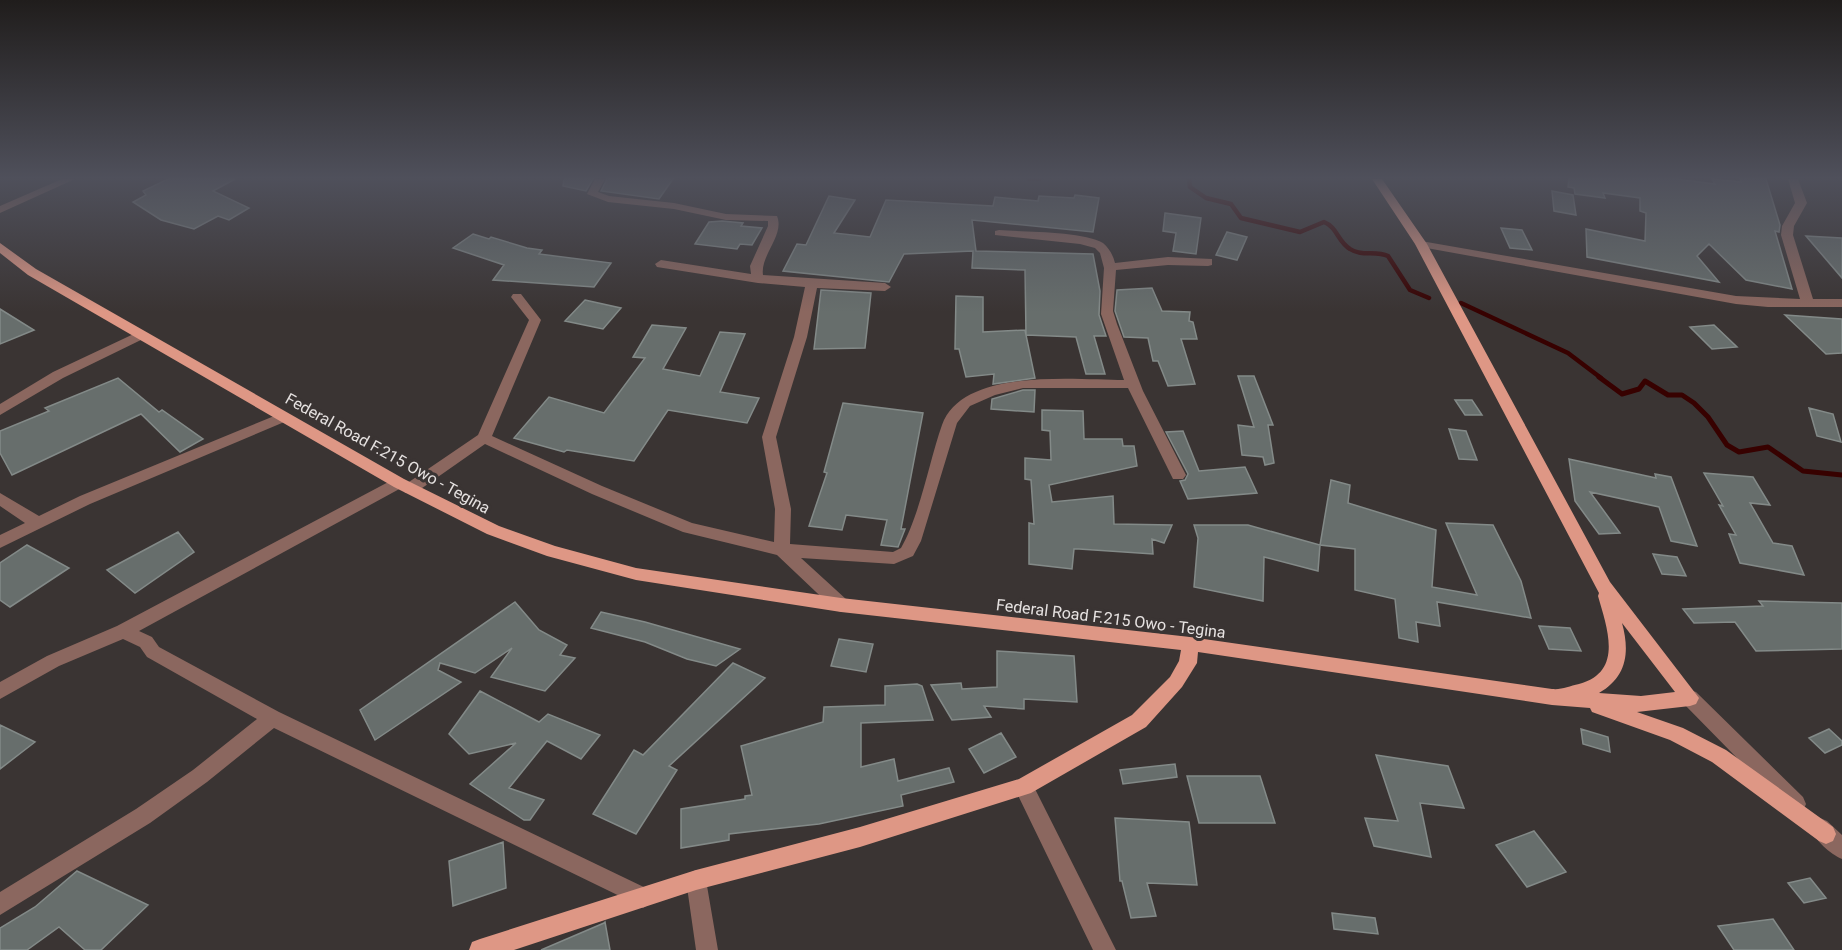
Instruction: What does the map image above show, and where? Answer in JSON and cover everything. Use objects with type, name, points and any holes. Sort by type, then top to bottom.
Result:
[{"type":"main road","points":[[1407,223],[1421,244],[1482,363],[1604,588],[1690,698]]},
{"type":"main road","name":"Federal Road F.215 Owo - Tegina","points":[[0,247],[32,272],[405,486],[493,530],[563,555],[636,574],[841,605],[1190,644],[1552,697],[1641,704],[1690,698]]},
{"type":"main road","points":[[1552,697],[1581,692],[1606,680],[1617,667],[1617,637],[1604,588]]},
{"type":"main road","points":[[480,950],[696,880],[860,837],[1024,787],[1139,721],[1176,682],[1188,663],[1190,644]]},
{"type":"main road","points":[[1579,699],[1676,734],[1719,756],[1826,834]]},
{"type":"street","points":[[758,279],[756,266],[774,223]]},
{"type":"street","points":[[1792,223],[1787,235],[1808,304]]},
{"type":"street","points":[[999,233],[1098,245],[1105,252],[1110,267],[1107,313],[1132,384],[1178,475]]},
{"type":"street","points":[[1421,244],[1736,300],[1808,304],[1842,303]]},
{"type":"street","points":[[1110,267],[1168,261],[1208,262]]},
{"type":"street","points":[[661,264],[811,286],[885,287]]},
{"type":"street","points":[[811,286],[809,302],[785,385],[770,426],[769,437],[783,509],[782,550],[841,605]]},
{"type":"street","points":[[0,691],[52,661],[123,631],[405,486],[484,438],[508,377],[532,331],[535,320],[517,297]]},
{"type":"street","points":[[0,410],[68,370],[140,334]]},
{"type":"street","points":[[484,438],[597,490],[689,528],[782,550],[894,558],[907,552],[913,541],[950,422],[965,404],[991,391],[1023,384],[1132,384]]},
{"type":"street","points":[[0,542],[152,471],[284,417]]},
{"type":"street","points":[[0,499],[38,523]]},
{"type":"street","points":[[123,631],[146,642],[153,652],[272,718],[643,897]]},
{"type":"street","points":[[1690,698],[1842,849]]},
{"type":"street","points":[[0,904],[143,816],[201,776],[272,718]]},
{"type":"street","points":[[1024,787],[1105,950]]},
{"type":"street","points":[[696,880],[707,950]]},
{"type":"building","points":[[173,223],[204,223],[194,229]]},
{"type":"building","points":[[708,223],[743,223],[741,226],[762,228],[752,245],[740,244],[737,249],[695,244]]},
{"type":"building","points":[[816,223],[840,223],[834,233],[870,237],[876,223],[972,223],[976,251],[1093,254],[1100,291],[1099,315],[1106,336],[1094,336],[1105,374],[1086,374],[1076,337],[1026,335],[1025,270],[972,268],[973,251],[904,254],[889,282],[783,271],[797,244],[806,245]]},
{"type":"building","points":[[1006,223],[1095,223],[1093,232]]},
{"type":"building","points":[[1164,223],[1200,223],[1196,254],[1173,251],[1176,233],[1163,231]]},
{"type":"building","points":[[1646,223],[1779,223],[1779,232],[1775,231],[1792,289],[1746,280],[1709,244],[1697,256],[1719,282],[1587,257],[1586,229],[1645,241]]},
{"type":"building","points":[[1501,228],[1522,230],[1532,250],[1510,248]]},
{"type":"building","points":[[1227,232],[1247,237],[1237,260],[1216,255]]},
{"type":"building","points":[[473,234],[542,250],[539,254],[611,263],[594,287],[493,280],[504,265],[453,248]]},
{"type":"building","points":[[1806,236],[1842,238],[1842,278]]},
{"type":"building","points":[[1152,288],[1162,311],[1190,312],[1189,321],[1193,322],[1197,339],[1181,339],[1195,384],[1168,386],[1158,361],[1153,361],[1148,338],[1124,337],[1115,311],[1117,290]]},
{"type":"building","points":[[821,290],[871,293],[865,348],[814,349]]},
{"type":"building","points":[[956,296],[983,297],[983,332],[1025,330],[1035,378],[993,384],[994,374],[966,377],[959,349],[955,349]]},
{"type":"building","points":[[585,300],[621,308],[603,329],[565,321]]},
{"type":"building","points":[[0,309],[34,330],[0,344]]},
{"type":"building","points":[[1785,315],[1842,319],[1842,353],[1826,354]]},
{"type":"building","points":[[652,325],[686,328],[663,369],[700,376],[720,332],[745,334],[720,392],[759,398],[747,423],[668,410],[634,461],[567,450],[564,452],[514,438],[549,397],[604,413],[645,358],[633,357]]},
{"type":"building","points":[[1714,325],[1737,347],[1712,349],[1690,327]]},
{"type":"building","points":[[1238,376],[1254,376],[1273,425],[1268,425],[1274,463],[1265,465],[1263,457],[1242,455],[1238,425],[1254,427]]},
{"type":"building","points":[[118,378],[159,412],[162,410],[203,439],[180,452],[141,414],[12,475],[0,453],[0,431],[49,411],[45,408]]},
{"type":"building","points":[[1023,390],[1035,390],[1034,412],[991,409],[992,399]]},
{"type":"building","points":[[1455,400],[1472,400],[1482,415],[1465,415]]},
{"type":"building","points":[[843,403],[923,413],[901,529],[905,529],[898,547],[881,545],[887,520],[846,515],[842,530],[809,526],[827,473],[824,472]]},
{"type":"building","points":[[1809,408],[1833,414],[1841,442],[1817,436]]},
{"type":"building","points":[[1042,410],[1083,411],[1084,439],[1122,439],[1123,446],[1134,446],[1137,466],[1049,485],[1052,502],[1113,496],[1114,524],[1172,525],[1164,543],[1152,539],[1153,554],[1074,549],[1072,569],[1029,564],[1029,523],[1034,524],[1031,480],[1025,479],[1025,458],[1051,460],[1050,431],[1042,430]]},
{"type":"building","points":[[1449,429],[1466,431],[1477,460],[1459,459]]},
{"type":"building","points":[[1183,431],[1199,471],[1245,467],[1257,493],[1188,499],[1180,481],[1185,480],[1188,474],[1166,432]]},
{"type":"building","points":[[1569,459],[1656,478],[1655,474],[1671,477],[1697,546],[1671,541],[1659,507],[1590,492],[1620,533],[1599,534],[1575,501]]},
{"type":"building","points":[[1704,473],[1753,477],[1770,505],[1750,503],[1773,543],[1792,546],[1804,575],[1740,563],[1729,534],[1736,535]]},
{"type":"building","points":[[1331,480],[1350,485],[1348,503],[1436,530],[1432,587],[1477,595],[1446,523],[1493,525],[1521,581],[1531,618],[1437,602],[1440,626],[1416,622],[1418,642],[1399,638],[1395,599],[1355,590],[1355,549],[1320,545]]},
{"type":"building","points":[[1194,525],[1248,525],[1320,545],[1318,571],[1264,557],[1263,601],[1194,587],[1198,538]]},
{"type":"building","points":[[178,532],[194,552],[135,593],[107,570]]},
{"type":"building","points":[[27,545],[69,568],[10,607],[0,600],[0,563]]},
{"type":"building","points":[[1653,554],[1677,557],[1686,576],[1662,574]]},
{"type":"building","points":[[1759,601],[1842,603],[1842,649],[1756,651],[1735,622],[1694,623],[1683,609],[1763,606]]},
{"type":"building","points":[[515,602],[539,630],[567,645],[560,655],[575,658],[545,691],[491,677],[512,648],[475,673],[440,663],[438,670],[461,682],[375,740],[360,710]]},
{"type":"building","points":[[601,612],[740,649],[716,666],[687,659],[645,642],[591,628]]},
{"type":"building","points":[[1539,626],[1570,628],[1581,651],[1549,649]]},
{"type":"building","points":[[839,639],[873,644],[866,672],[831,666]]},
{"type":"building","points":[[997,651],[1074,656],[1077,702],[1024,699],[1024,709],[984,706],[991,717],[952,720],[931,685],[961,683],[962,689],[997,687]]},
{"type":"building","points":[[733,663],[765,678],[669,766],[677,770],[636,834],[593,814],[634,750],[643,755]]},
{"type":"building","points":[[917,684],[922,686],[933,720],[861,723],[861,767],[894,759],[898,781],[949,768],[954,782],[901,795],[903,806],[819,824],[729,834],[729,840],[681,848],[681,809],[745,799],[745,796],[752,795],[741,746],[823,722],[824,707],[885,705],[885,686]]},
{"type":"building","points":[[480,691],[539,722],[548,714],[600,735],[581,759],[547,741],[509,788],[544,800],[530,820],[524,820],[470,784],[516,743],[469,754],[449,734]]},
{"type":"building","points":[[0,725],[35,742],[0,769]]},
{"type":"building","points":[[1581,729],[1608,737],[1610,752],[1583,744]]},
{"type":"building","points":[[1829,729],[1842,741],[1842,745],[1825,753],[1809,738]]},
{"type":"building","points":[[1001,733],[1016,757],[984,773],[969,749]]},
{"type":"building","points":[[1376,755],[1448,766],[1464,808],[1420,803],[1431,857],[1374,846],[1365,818],[1398,821]]},
{"type":"building","points":[[1175,764],[1177,777],[1123,784],[1120,770]]},
{"type":"building","points":[[1187,776],[1260,776],[1275,823],[1199,823]]},
{"type":"building","points":[[1115,818],[1189,822],[1197,885],[1147,883],[1156,916],[1131,918],[1122,881],[1120,881]]},
{"type":"building","points":[[1534,831],[1566,872],[1527,887],[1496,845]]},
{"type":"building","points":[[503,842],[506,888],[453,906],[449,861]]},
{"type":"building","points":[[77,871],[148,905],[101,950],[85,950],[59,927],[27,950],[0,950],[0,928],[35,907]]},
{"type":"building","points":[[1810,878],[1826,898],[1804,903],[1788,883]]},
{"type":"building","points":[[1332,913],[1375,918],[1378,934],[1334,929]]},
{"type":"building","points":[[1773,919],[1794,950],[1734,950],[1718,926]]},
{"type":"building","points":[[604,923],[610,950],[541,950]]},
{"type":"waterway","points":[[1263,223],[1300,232],[1321,223]]},
{"type":"waterway","points":[[1327,223],[1350,249],[1359,253],[1388,256],[1410,290],[1429,298]]},
{"type":"waterway","points":[[1461,303],[1568,353],[1601,378]]},
{"type":"waterway","points":[[1599,377],[1622,394],[1639,389],[1645,381],[1668,395],[1682,395],[1708,417],[1727,445],[1739,452],[1768,447],[1803,471],[1842,475]]}]
